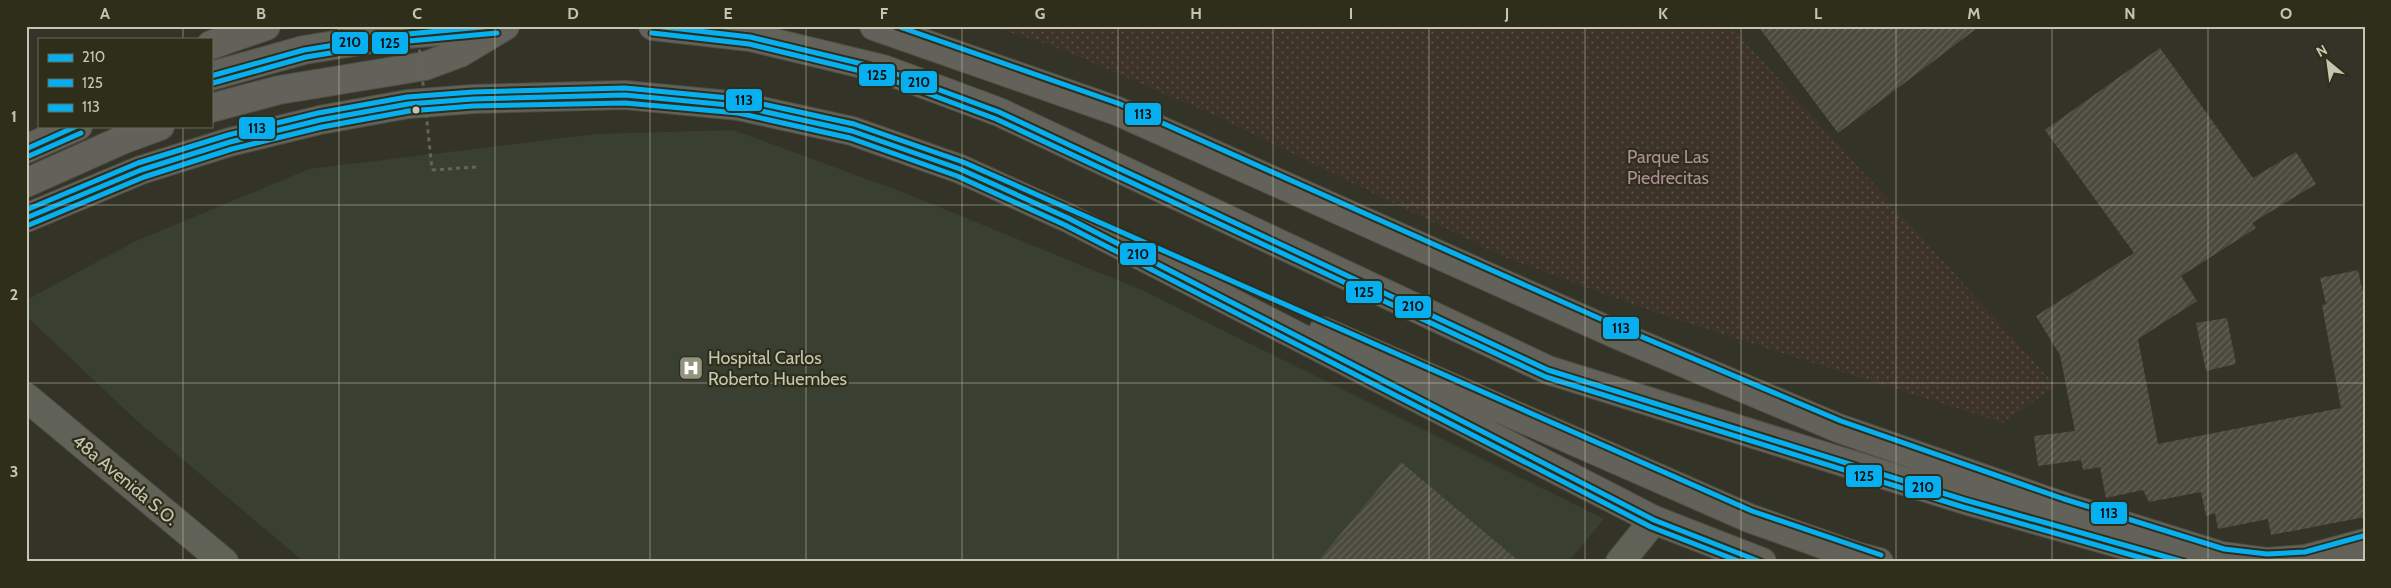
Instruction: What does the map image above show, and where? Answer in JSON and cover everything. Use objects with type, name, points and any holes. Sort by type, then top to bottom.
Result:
[{"type":"highway","points":[[212,45],[266,26]]},
{"type":"highway","points":[[212,76],[304,50],[397,35],[496,26]]},
{"type":"highway","points":[[212,108],[279,90],[425,66],[460,53],[505,26]]},
{"type":"highway","points":[[652,26],[750,37],[882,69],[999,112],[1548,370],[1965,500],[2185,562]]},
{"type":"highway","points":[[874,26],[1117,111],[1627,338],[1838,428],[1885,445],[2062,506],[2222,556],[2268,562],[2306,559],[2365,543]]},
{"type":"highway","points":[[26,218],[141,170],[230,142],[320,120],[408,104],[464,99],[625,95],[740,106],[852,131],[960,169],[1749,518],[1856,556],[1879,562]]},
{"type":"highway","points":[[26,148],[54,128]]},
{"type":"highway","points":[[26,148],[73,128]]},
{"type":"highway","points":[[26,183],[122,140],[155,128]]},
{"type":"highway","points":[[1068,218],[1654,520],[1762,562]]},
{"type":"street","name":"48a Avenida S.O.","points":[[26,397],[224,562]]},
{"type":"street","points":[[1620,562],[1654,520]]},
{"type":"path","points":[[417,26],[432,170],[476,166]]},
{"type":"shaded area","name":"Hospital Carlos Roberto Huembes","points":[[733,130],[905,193],[1144,291],[1604,519],[1568,562],[304,562],[136,420],[26,316],[26,300],[136,241],[309,169],[597,134]]},
{"type":"green space","name":"Parque Las Piedrecitas","points":[[989,26],[1734,26],[1733,28],[2056,386],[2004,423],[1662,315],[1506,258],[1216,116],[1051,45]]},
{"type":"building","points":[[1758,26],[1980,26],[1838,133]]},
{"type":"building","points":[[2160,48],[2253,178],[2296,152],[2316,184],[2252,223],[2256,228],[2181,276],[2197,301],[2138,339],[2158,444],[2341,408],[2322,305],[2326,304],[2320,278],[2358,270],[2365,301],[2365,517],[2271,535],[2268,519],[2218,529],[2215,513],[2206,516],[2201,492],[2149,502],[2143,490],[2106,498],[2100,467],[2083,470],[2081,460],[2038,466],[2034,436],[2075,431],[2060,355],[2036,316],[2134,253],[2045,130]]},
{"type":"building","points":[[2227,318],[2236,364],[2206,371],[2196,323]]},
{"type":"building","points":[[1401,462],[1520,562],[1317,562]]},
{"type":"transit line","name":"210","points":[[212,76],[304,50],[397,35],[493,26]]},
{"type":"transit line","name":"210","points":[[655,26],[750,37],[883,69],[999,112],[1548,370],[1965,500],[2184,562]]},
{"type":"transit line","name":"113","points":[[897,26],[1120,104],[1621,328],[1841,421],[2064,499],[2224,549],[2267,554],[2305,552],[2363,536]]},
{"type":"transit line","name":"125","points":[[213,83],[306,57],[398,42],[497,33]]},
{"type":"transit line","name":"125","points":[[652,33],[749,44],[881,76],[996,119],[1546,377],[1963,507],[2156,562]]},
{"type":"transit line","name":"113","points":[[26,210],[138,163],[228,135],[318,113],[407,97],[473,92],[625,88],[740,99],[854,124],[963,162],[1752,511],[1881,555]]},
{"type":"transit line","name":"210","points":[[26,218],[141,170],[230,142],[320,120],[408,104],[473,99],[625,95],[739,106],[852,131],[960,169],[1068,218],[1654,520],[1761,562]]},
{"type":"transit line","name":"125","points":[[29,225],[144,177],[232,149],[322,127],[409,111],[473,106],[625,103],[738,113],[850,138],[957,176],[1065,225],[1651,527],[1741,562]]},
{"type":"transit line","name":"210","points":[[26,149],[73,128]]},
{"type":"transit line","name":"125","points":[[29,156],[81,133]]},
{"type":"place","name":"Hospital Carlos Roberto Huembes","points":[[691,368]]}]
